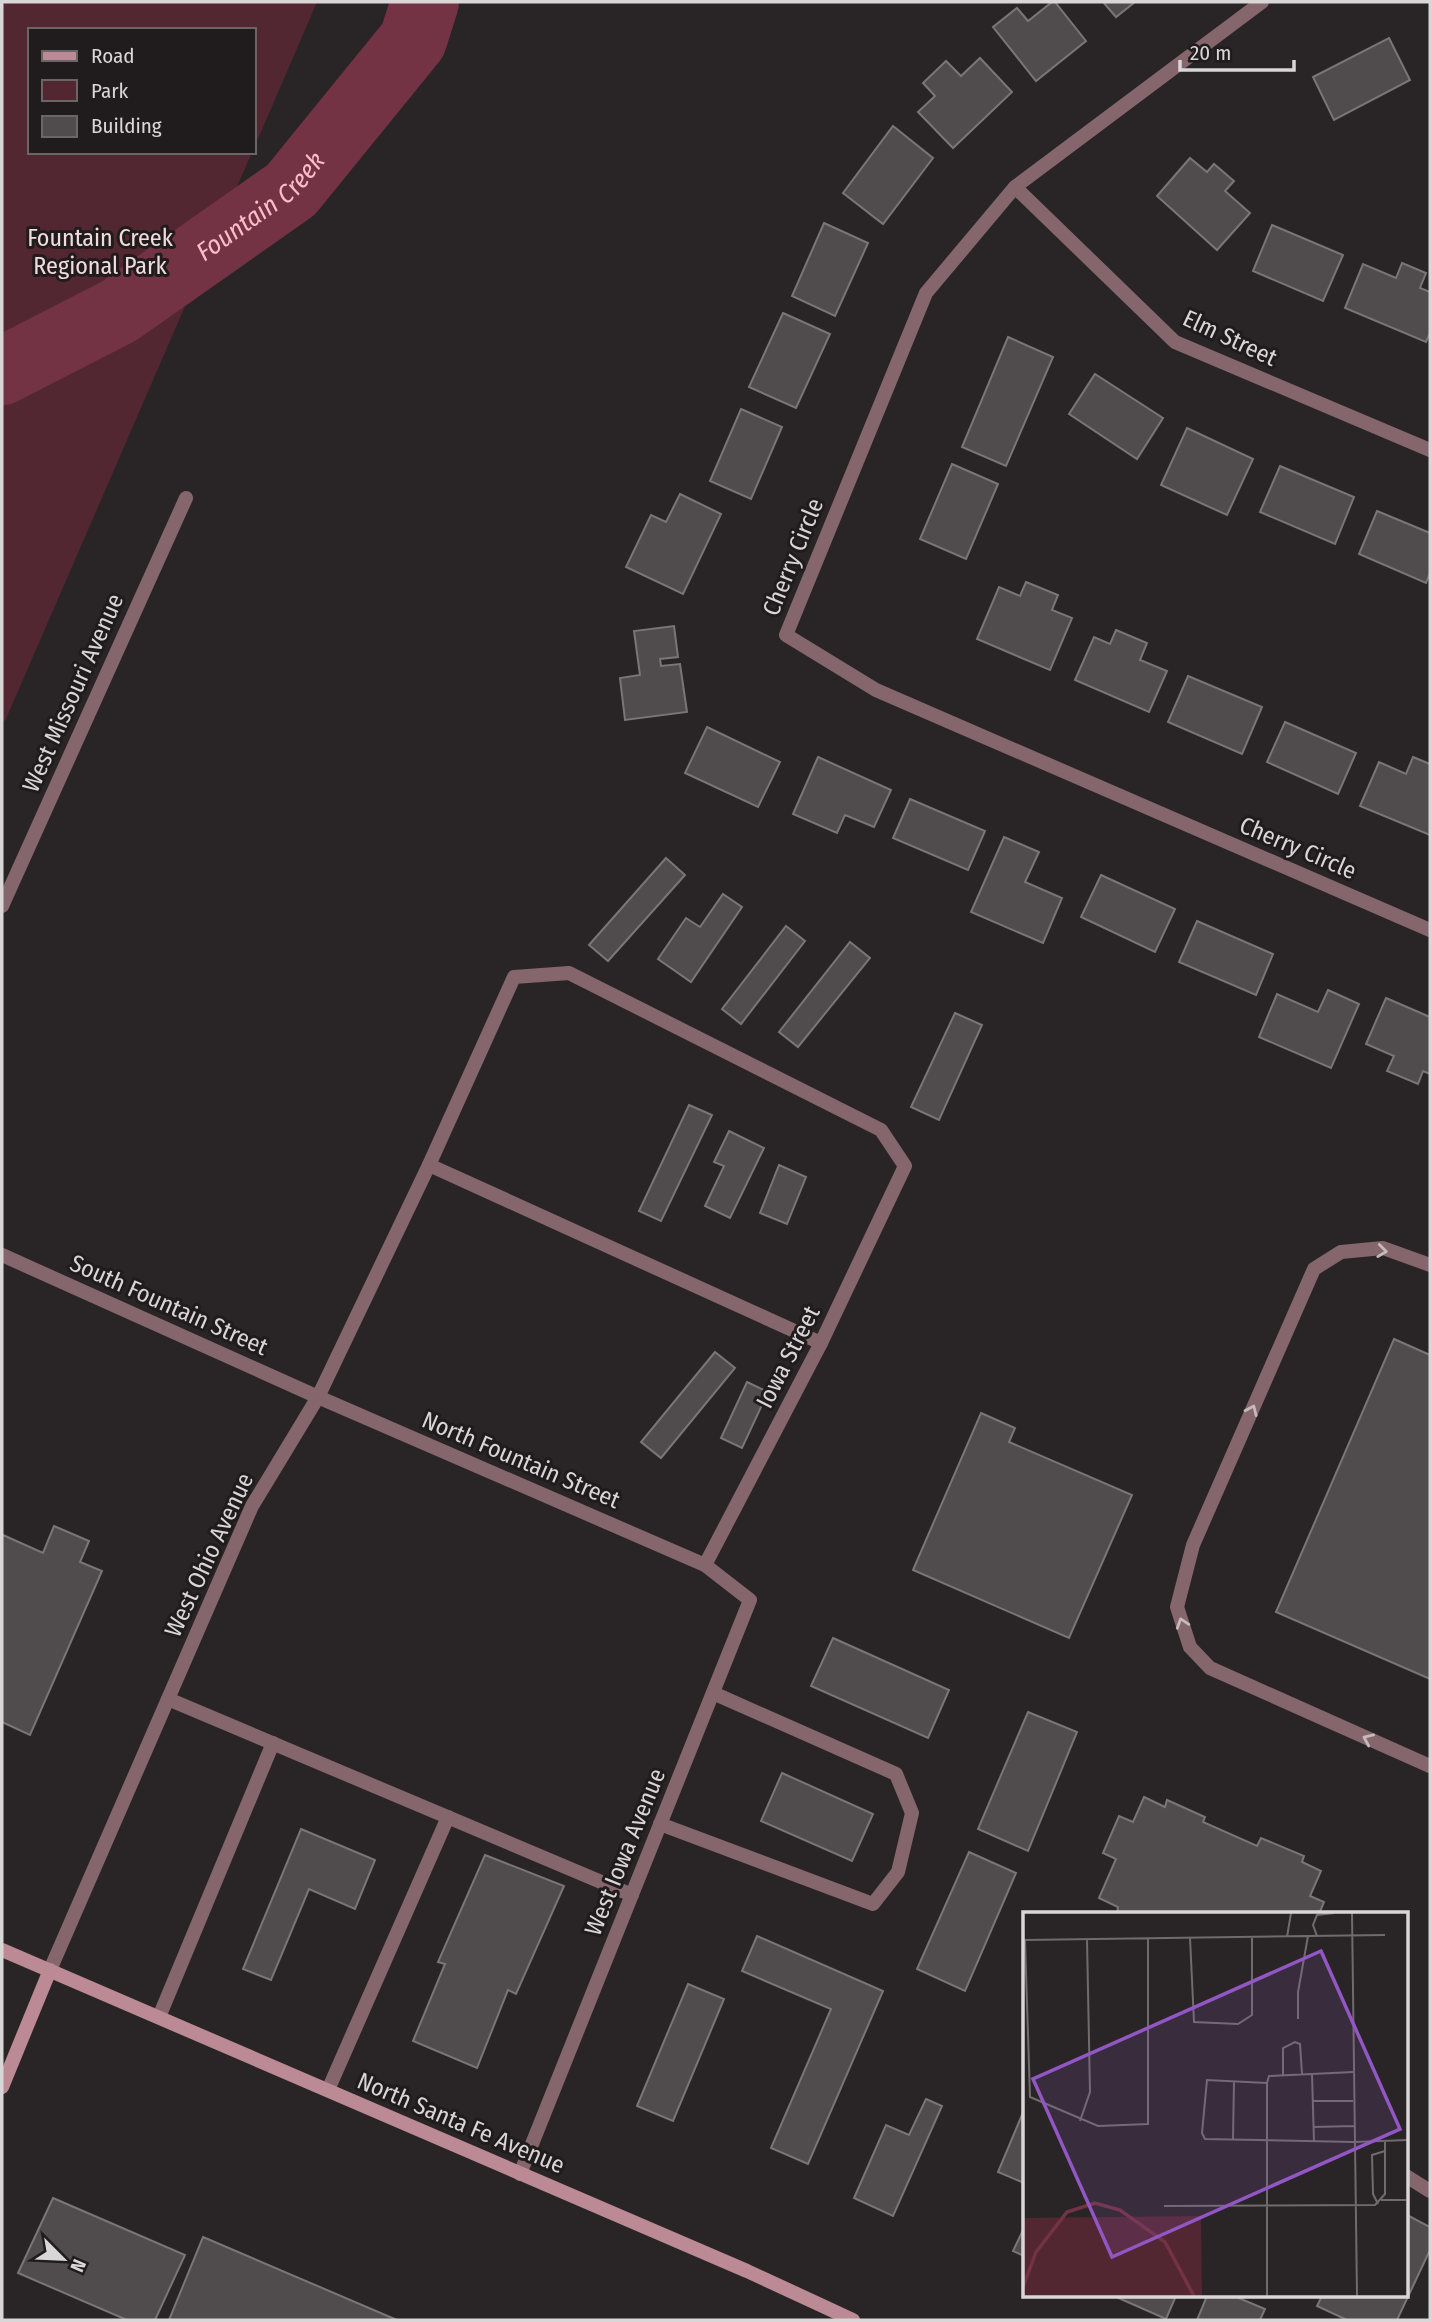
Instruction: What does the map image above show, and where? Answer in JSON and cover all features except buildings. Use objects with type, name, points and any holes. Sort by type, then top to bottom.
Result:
[{"type":"main road","name":"North Santa Fe Avenue","points":[[2,1950],[747,2271],[853,2320]]},
{"type":"main road","name":"West Ohio Avenue","points":[[2,2087],[50,1970]]},
{"type":"street","name":"Cherry Circle","points":[[1262,2],[1015,187],[926,293],[786,635],[876,690],[1430,930]]},
{"type":"street","name":"Elm Street","points":[[1015,187],[1175,342],[1430,450]]},
{"type":"street","name":"West Missouri Avenue","points":[[2,906],[186,498]]},
{"type":"street","name":"West Ohio Avenue","points":[[50,1970],[252,1506],[318,1397],[429,1165],[514,977],[569,973],[881,1130],[905,1166]]},
{"type":"street","points":[[429,1165],[821,1343]]},
{"type":"street","name":"Iowa Street","points":[[705,1565],[821,1343],[905,1166]]},
{"type":"street","points":[[1430,1265],[1383,1248],[1341,1252],[1314,1269],[1193,1545],[1177,1608],[1190,1647],[1210,1668],[1430,1766]]},
{"type":"street","name":"South Fountain Street","points":[[2,1255],[318,1397]]},
{"type":"street","name":"North Fountain Street","points":[[318,1397],[705,1565]]},
{"type":"street","name":"West Iowa Avenue","points":[[520,2174],[750,1600],[705,1565]]},
{"type":"street","points":[[660,1824],[873,1904],[898,1872],[912,1813],[896,1774],[713,1693]]},
{"type":"street","points":[[168,1699],[632,1895]]},
{"type":"street","points":[[159,2017],[273,1743]]},
{"type":"street","points":[[328,2090],[448,1817]]},
{"type":"street","points":[[1408,2177],[1430,2191]]},
{"type":"green space","name":"Fountain Creek Regional Park","points":[[2,2],[317,2],[256,143],[256,28],[28,28],[28,154],[251,154],[5,721],[2,720]]},
{"type":"waterway","name":"Fountain Creek","points":[[2,371],[119,311],[291,190],[413,40],[425,2]]}]
